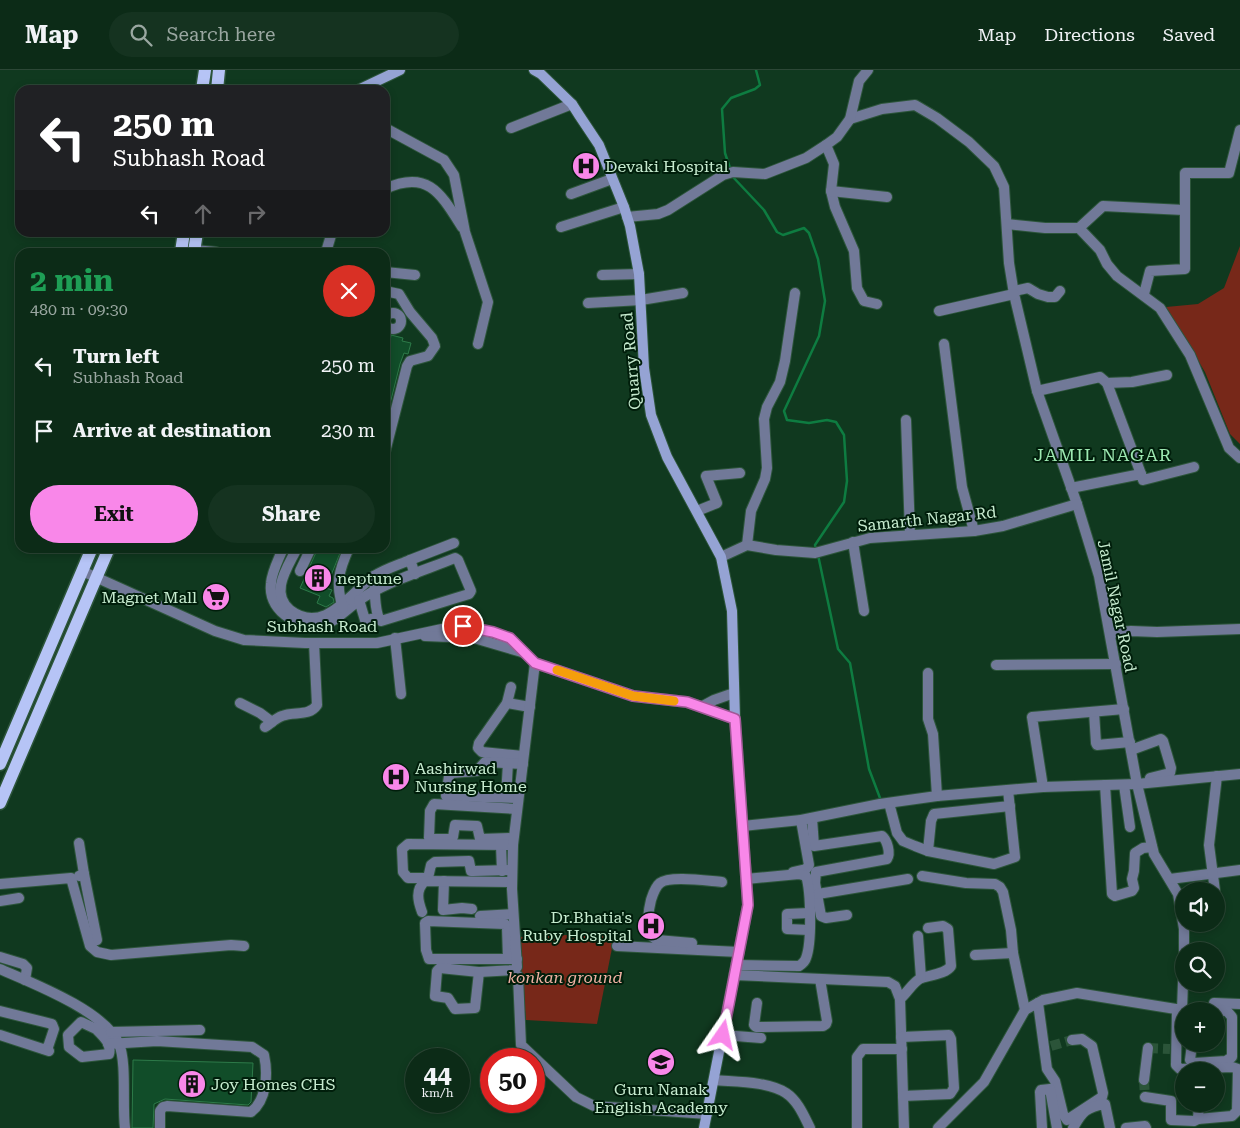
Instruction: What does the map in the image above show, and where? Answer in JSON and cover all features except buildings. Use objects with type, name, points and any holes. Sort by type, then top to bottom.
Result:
[{"type":"main road","points":[[203,85],[205,70]]},
{"type":"main road","points":[[217,85],[220,70]]},
{"type":"main road","points":[[368,85],[400,70]]},
{"type":"main road","name":"Quarry Road","points":[[542,72],[572,104],[598,145],[625,212],[639,274],[644,368],[651,415],[667,456],[721,557],[732,611],[735,719],[748,905],[704,1128]]},
{"type":"main road","points":[[0,764],[90,553]]},
{"type":"main road","points":[[0,803],[106,553]]},
{"type":"street","points":[[561,227],[625,212],[658,214],[668,210],[728,173],[765,174],[806,158],[837,137],[850,119],[859,81],[868,70]]},
{"type":"street","points":[[512,128],[572,104]]},
{"type":"street","name":"Jamil Nagar Road","points":[[850,119],[882,109],[915,105],[937,118],[969,142],[994,166],[1004,187],[1009,263],[1037,391],[1077,504],[1099,576],[1137,783],[1154,854],[1178,894],[1184,929],[1184,942]]},
{"type":"street","points":[[1144,294],[1150,271],[1185,269],[1185,173],[1229,173],[1240,130]]},
{"type":"street","points":[[390,131],[444,160],[454,175],[465,232],[488,302],[478,344]]},
{"type":"street","points":[[826,145],[834,164],[831,191],[835,208],[854,251],[857,288],[864,302],[877,304]]},
{"type":"street","points":[[571,194],[612,179]]},
{"type":"street","points":[[390,187],[401,182],[417,182],[432,186],[443,197],[465,232]]},
{"type":"street","points":[[831,191],[887,197]]},
{"type":"street","points":[[1079,228],[1103,206],[1184,210]]},
{"type":"street","points":[[1007,224],[1079,228],[1100,250],[1107,264],[1117,276],[1144,294],[1160,308],[1190,356],[1229,448],[1240,458]]},
{"type":"street","points":[[390,272],[415,275]]},
{"type":"street","points":[[602,275],[639,274]]},
{"type":"street","points":[[939,312],[1028,288],[1048,297],[1055,297],[1060,291]]},
{"type":"street","points":[[390,292],[399,294],[410,312],[432,338],[434,346],[428,356],[410,361],[407,366],[390,432]]},
{"type":"street","points":[[588,302],[641,300],[682,293]]},
{"type":"street","points":[[721,557],[748,545],[751,511],[765,479],[767,468],[764,420],[767,407],[780,382],[795,293]]},
{"type":"street","points":[[390,314],[397,314],[404,324]]},
{"type":"street","points":[[944,344],[962,486],[974,530]]},
{"type":"street","points":[[1107,383],[1132,382],[1167,375]]},
{"type":"street","points":[[1037,391],[1100,377],[1107,383],[1143,480],[1194,467]]},
{"type":"street","points":[[906,420],[910,534]]},
{"type":"street","points":[[697,511],[717,503],[706,476],[740,473]]},
{"type":"street","points":[[1071,488],[1141,474]]},
{"type":"street","name":"Samarth Nagar Rd","points":[[748,545],[806,554],[817,553],[870,538],[1003,526],[1077,504]]},
{"type":"street","points":[[853,542],[864,611]]},
{"type":"street","points":[[281,553],[270,585],[272,595],[281,612],[294,622],[319,626],[332,621],[374,576],[454,543]]},
{"type":"street","points":[[295,553],[280,585],[282,602],[303,617],[320,618],[375,591],[455,558],[458,560],[471,591],[469,594],[386,621],[378,618],[365,620],[359,600]]},
{"type":"street","points":[[300,571],[308,553]]},
{"type":"street","points":[[343,608],[338,572],[347,553]]},
{"type":"street","points":[[410,560],[415,574]]},
{"type":"street","points":[[276,566],[287,570]]},
{"type":"street","name":"Subhash Road","points":[[82,570],[215,631],[244,640],[377,643],[414,634],[463,626],[510,638],[535,663]]},
{"type":"street","points":[[374,576],[378,618]]},
{"type":"street","points":[[1110,633],[1240,629]]},
{"type":"street","points":[[395,638],[401,694]]},
{"type":"street","points":[[240,703],[260,713],[268,725],[283,716],[314,709],[317,705],[314,643]]},
{"type":"street","points":[[507,870],[513,841],[535,663],[633,696],[687,702],[735,719]]},
{"type":"street","points":[[996,665],[1116,664]]},
{"type":"street","points":[[928,673],[928,719],[933,734],[937,796]]},
{"type":"street","points":[[512,687],[507,702],[479,743],[478,748],[482,752],[523,760]]},
{"type":"street","points":[[701,707],[734,693]]},
{"type":"street","points":[[507,702],[530,707]]},
{"type":"street","points":[[1094,716],[1124,709]]},
{"type":"street","points":[[1094,716],[1097,745],[1130,746],[1161,739],[1171,768],[1170,773],[1137,783]]},
{"type":"street","points":[[1043,787],[1032,717],[1094,716],[1106,718]]},
{"type":"street","points":[[518,798],[446,796],[449,776],[452,773],[477,771],[485,762],[508,763],[523,760]]},
{"type":"street","points":[[506,797],[508,763]]},
{"type":"street","points":[[743,826],[807,819],[937,796],[1043,787],[1124,784],[1240,774]]},
{"type":"street","points":[[1214,882],[1209,845],[1217,776]]},
{"type":"street","points":[[1124,784],[1130,827]]},
{"type":"street","points":[[1103,785],[1112,894],[1115,896],[1132,891],[1134,888],[1132,879],[1134,853],[1143,848],[1152,847]]},
{"type":"street","points":[[1103,785],[1107,889]]},
{"type":"street","points":[[889,803],[897,833],[903,841],[928,851],[994,864],[1011,860],[1015,857],[1016,852],[1008,790]]},
{"type":"street","points":[[513,841],[480,839],[478,826],[474,825],[454,826],[453,837],[450,838],[430,839],[430,811],[434,804],[517,809]]},
{"type":"street","points":[[928,851],[931,821],[934,814],[1010,806]]},
{"type":"street","points":[[746,875],[806,869],[808,861],[807,819]]},
{"type":"street","points":[[807,819],[814,846],[882,836],[885,838],[889,855],[888,859],[816,872],[820,916],[823,918],[847,915]]},
{"type":"street","points":[[507,870],[473,872],[471,871],[469,861],[436,862],[431,865],[428,878],[408,878],[403,872],[402,849],[408,844],[501,845],[513,841]]},
{"type":"street","points":[[79,843],[97,940]]},
{"type":"street","points":[[501,845],[512,882],[512,959]]},
{"type":"street","points":[[1170,879],[1213,875],[1240,870]]},
{"type":"street","points":[[0,884],[71,878],[84,874]]},
{"type":"street","points":[[735,970],[799,966],[804,963],[807,956],[809,913],[806,876],[798,874],[746,875]]},
{"type":"street","points":[[922,876],[966,883],[995,884],[1000,887],[1003,892],[1011,930],[1013,953],[1025,1010]]},
{"type":"street","points":[[71,878],[90,946],[97,952],[111,955],[231,945],[244,946]]},
{"type":"street","points":[[722,882],[670,880],[661,882],[654,892],[648,910],[647,923],[649,934],[657,940],[739,952]]},
{"type":"street","points":[[818,894],[908,880]]},
{"type":"street","points":[[422,912],[417,898],[420,885],[425,881],[512,882]]},
{"type":"street","points":[[444,881],[443,910],[462,908],[476,913],[513,914]]},
{"type":"street","points":[[0,901],[19,898]]},
{"type":"street","points":[[809,913],[787,914],[786,926],[787,929],[809,930]]},
{"type":"street","points":[[478,972],[475,1008],[456,1010],[448,998],[435,996],[434,991],[438,969],[478,972],[514,970],[517,967],[512,959],[507,928],[504,924],[428,921],[425,923],[426,950],[429,959],[512,959]]},
{"type":"street","points":[[900,999],[912,988],[916,980],[944,972],[951,966],[948,929],[943,926],[928,928]]},
{"type":"street","points":[[918,936],[921,978]]},
{"type":"street","points":[[616,946],[695,945]]},
{"type":"street","points":[[975,955],[1013,953]]},
{"type":"street","points":[[0,957],[23,964],[27,968],[25,980]]},
{"type":"street","points":[[0,969],[48,990],[119,1043],[123,1061],[125,1128]]},
{"type":"street","points":[[735,970],[888,982],[895,986],[900,999],[904,1128]]},
{"type":"street","points":[[518,976],[521,1045],[576,1097],[594,1106],[707,1114]]},
{"type":"street","points":[[757,1003],[754,1025],[756,1027],[823,1026],[826,1024],[826,1020],[820,978]]},
{"type":"street","points":[[938,1128],[984,1082],[1025,1010],[1038,1003],[1077,993],[1175,1009]]},
{"type":"street","points":[[1038,1003],[1047,1047],[1047,1070],[1055,1081],[1063,1114],[1067,1120],[1102,1097],[1092,1046],[1082,1039],[1072,1040]]},
{"type":"street","points":[[1225,1003],[1240,1004]]},
{"type":"street","points":[[1191,1052],[1190,1060],[1194,1063],[1226,1061],[1232,1057],[1230,1013],[1225,1011]]},
{"type":"street","points":[[0,1012],[52,1024],[54,1029],[46,1050],[0,1035]]},
{"type":"street","points":[[97,1025],[108,1044],[110,1050],[108,1054],[82,1057],[69,1047],[68,1035],[97,1025],[200,1030]]},
{"type":"street","points":[[723,1035],[761,1038]]},
{"type":"street","points":[[901,1037],[949,1035],[954,1088],[950,1094],[903,1096]]},
{"type":"street","name":"Jamil Nagar Road","points":[[1175,1037],[1173,1050],[1175,1062]]},
{"type":"street","points":[[108,1044],[157,1041],[252,1047],[264,1055],[266,1064],[263,1098],[251,1112],[167,1106],[163,1107],[160,1112],[160,1128]]},
{"type":"street","points":[[857,1128],[857,1057],[860,1051],[863,1048],[902,1049]]},
{"type":"street","points":[[1144,1080],[1148,1048]]},
{"type":"street","points":[[1145,1097],[1169,1099],[1171,1101],[1171,1120],[1194,1122],[1198,1119],[1235,1115],[1238,1111],[1238,1069],[1225,1068]]},
{"type":"street","points":[[714,1080],[759,1084],[786,1093],[800,1108],[810,1128]]},
{"type":"street","points":[[1042,1128],[1040,1092],[1048,1089],[1050,1089],[1052,1097],[1057,1128]]},
{"type":"street","points":[[128,1097],[130,1128]]},
{"type":"street","points":[[1073,1128],[1082,1112],[1092,1106],[1105,1104],[1110,1128]]},
{"type":"street","points":[[1198,1112],[1198,1119]]},
{"type":"street","points":[[1126,1128],[1145,1126],[1146,1128]]},
{"type":"green space","points":[[1240,246],[1240,444],[1230,434],[1205,372],[1166,307],[1198,304],[1224,288]]},
{"type":"green space","name":"konkan ground","points":[[615,933],[597,1024],[526,1020],[518,937]]},
{"type":"waterway","points":[[731,171],[725,153],[722,109],[731,98],[755,89],[760,85],[756,70]]},
{"type":"waterway","points":[[732,176],[764,210],[777,232],[783,235],[804,228],[809,233],[818,259],[825,301],[819,336],[784,411],[787,420],[809,423],[827,420],[836,422],[844,435],[847,481],[844,502],[815,545],[816,549]]},
{"type":"waterway","points":[[818,555],[838,649],[850,663],[869,769],[880,798]]},
{"type":"tunnel","points":[[1051,1046],[1072,1040]]},
{"type":"tunnel","points":[[1148,1048],[1170,1049]]},
{"type":"tunnel","points":[[1144,1080],[1145,1097]]},
{"type":"slow traffic","points":[[557,670],[633,696],[674,701]]},
{"type":"place","name":"Devaki Hospital","points":[[586,166]]},
{"type":"place","name":"neptune","points":[[318,578]]},
{"type":"place","name":"Magnet Mall","points":[[216,597]]},
{"type":"place","name":"Aashirwad Nursing Home","points":[[396,777]]},
{"type":"place","name":"Dr.Bhatia's Ruby Hospital","points":[[651,926]]},
{"type":"place","name":"Guru Nanak English Academy","points":[[661,1062]]},
{"type":"place","name":"Joy Homes CHS","points":[[192,1084]]},
{"type":"district","name":"JAMIL NAGAR","points":[[1103,454]]},
{"type":"route","points":[[463,626],[493,632],[510,638],[535,663],[633,696],[687,702],[735,719],[740,765],[748,905],[723,1035]]}]
